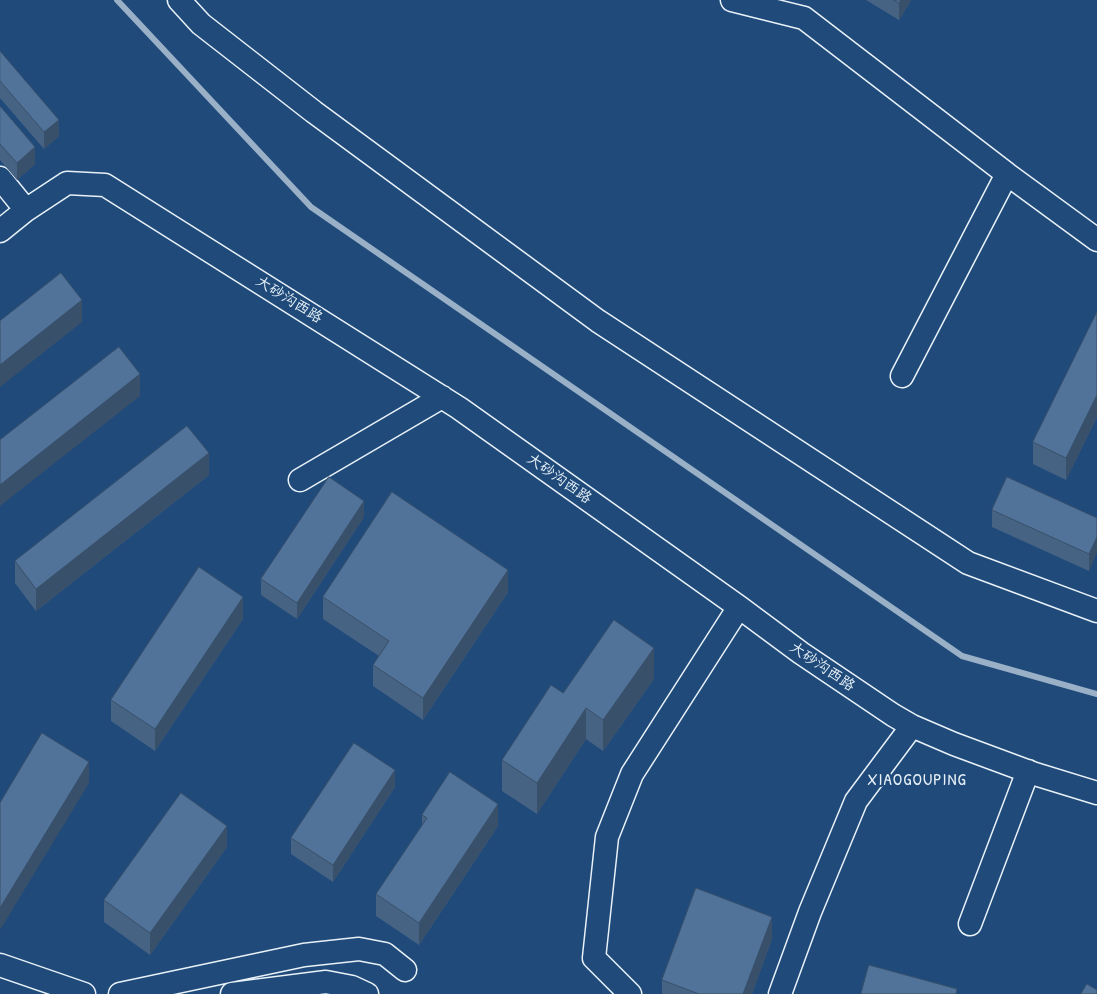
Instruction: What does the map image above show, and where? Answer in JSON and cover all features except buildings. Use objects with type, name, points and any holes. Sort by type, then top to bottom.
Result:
[{"type":"street","points":[[179,0],[201,24],[314,112],[598,321],[968,563],[1097,611]]},
{"type":"street","points":[[732,0],[804,18],[1007,174],[1097,240]]},
{"type":"street","points":[[902,376],[1007,174]]},
{"type":"street","points":[[0,178],[26,210]]},
{"type":"street","name":"大砂沟西路","points":[[0,231],[26,210],[67,183],[105,185],[442,397],[739,607],[801,653],[912,726],[1028,772],[1097,792]]},
{"type":"street","points":[[300,480],[442,397]]},
{"type":"street","points":[[630,994],[594,958],[607,836],[632,774],[739,607]]},
{"type":"street","points":[[780,994],[810,912],[856,801],[912,726]]},
{"type":"street","points":[[970,924],[1028,772]]},
{"type":"street","points":[[120,994],[304,955],[359,949],[385,954],[404,970]]},
{"type":"street","points":[[0,965],[84,994]]},
{"type":"street","points":[[232,994],[326,982],[352,987],[367,994]]},
{"type":"waterway","points":[[117,0],[311,207],[962,656],[1097,694]]},
{"type":"district","name":"XIAOGOUPING","points":[[917,780]]}]
